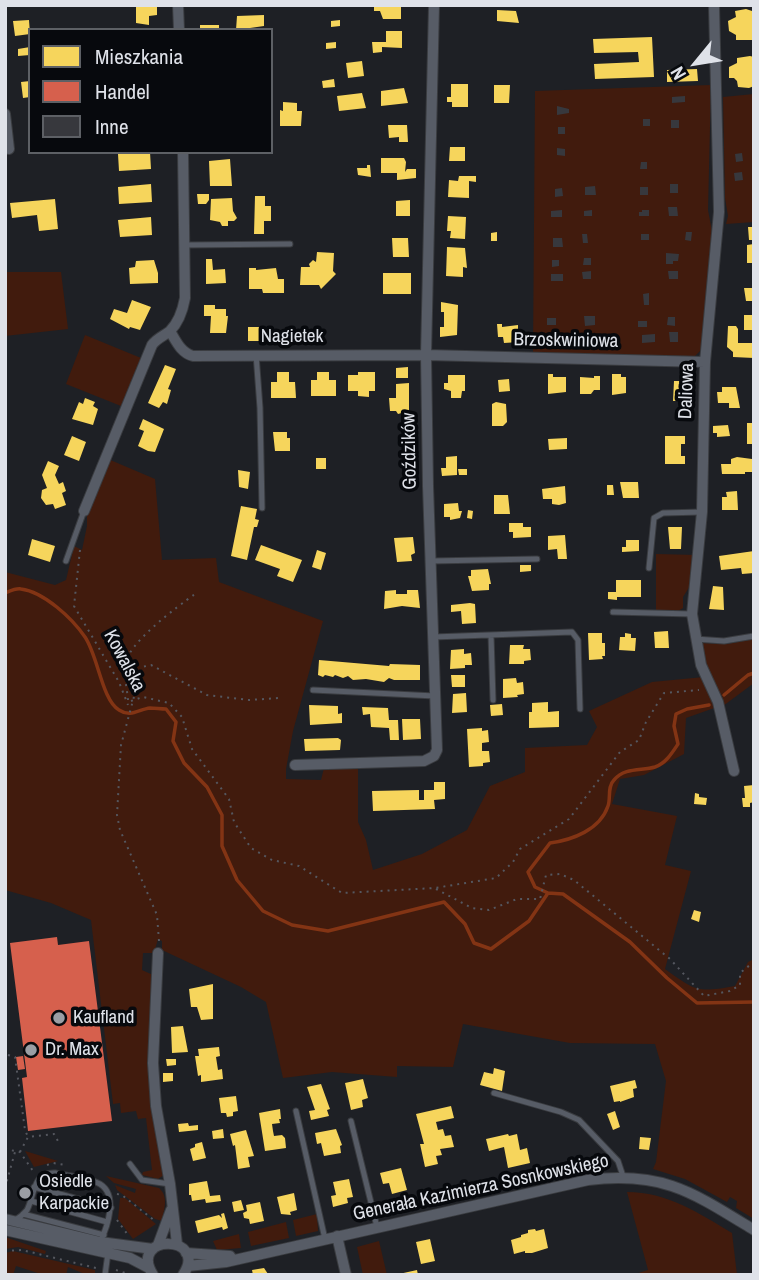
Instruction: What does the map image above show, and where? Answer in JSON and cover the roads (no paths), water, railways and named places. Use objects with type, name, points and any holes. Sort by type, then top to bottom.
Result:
[{"type":"street","points":[[178,5],[179,28]]},
{"type":"street","name":"Goździków","points":[[295,765],[430,759],[437,750],[426,355],[434,5]]},
{"type":"street","name":"Daliowa","points":[[714,5],[719,212],[705,362],[702,512],[692,614],[701,665],[722,716],[734,771]]},
{"type":"street","points":[[5,114],[9,149]]},
{"type":"street","points":[[83,511],[152,345],[170,331],[181,313],[185,298],[183,154]]},
{"type":"street","name":"Nagietek","points":[[170,331],[187,354],[426,355]]},
{"type":"street","name":"Brzoskwiniowa","points":[[426,355],[705,362]]},
{"type":"street","points":[[158,953],[153,1063],[156,1106],[170,1184],[177,1244],[186,1253],[185,1270]]},
{"type":"street","name":"Generała Kazimierza Sosnkowskiego","points":[[185,1270],[588,1180],[623,1176],[653,1180],[686,1190],[754,1230]]},
{"type":"street","points":[[151,1271],[148,1261],[172,1207]]},
{"type":"street","points":[[14,1218],[102,1239],[155,1247],[164,1243],[177,1244]]},
{"type":"street","points":[[5,1230],[137,1261],[151,1271]]},
{"type":"street","points":[[331,1238],[346,1275]]},
{"type":"street","name":"Generała Kazimierza Sosnkowskiego","points":[[186,1253],[247,1257]]},
{"type":"lane","points":[[185,245],[290,244]]},
{"type":"lane","points":[[256,354],[262,508]]},
{"type":"lane","points":[[66,561],[83,511]]},
{"type":"lane","points":[[649,568],[654,518],[663,513],[702,512]]},
{"type":"lane","points":[[430,561],[537,559]]},
{"type":"lane","points":[[613,612],[692,614]]},
{"type":"lane","points":[[433,637],[572,632],[578,640],[580,709]]},
{"type":"lane","points":[[491,635],[493,700]]},
{"type":"lane","points":[[695,639],[724,641],[754,636]]},
{"type":"lane","points":[[313,690],[435,696]]},
{"type":"lane","points":[[494,1093],[561,1112],[579,1121],[618,1161],[623,1176]]},
{"type":"lane","points":[[296,1111],[331,1238]]},
{"type":"lane","points":[[351,1121],[377,1227]]},
{"type":"lane","points":[[130,1164],[142,1180],[170,1184]]},
{"type":"lane","points":[[14,1218],[31,1201],[38,1179],[49,1172],[99,1183],[108,1192],[111,1208],[102,1239]]},
{"type":"lane","points":[[34,1187],[111,1208]]},
{"type":"lane","points":[[31,1201],[107,1222]]},
{"type":"lane","points":[[105,1272],[108,1253]]},
{"type":"waterway","points":[[5,593],[17,589],[30,591],[48,600],[73,622],[89,645],[108,697],[119,710],[131,713],[150,708],[166,709],[176,722],[173,741],[184,763],[207,787],[222,815],[222,846],[237,880],[263,911],[292,925],[328,931],[444,902],[465,924],[474,943],[491,949],[529,921],[548,893],[563,894],[630,942],[697,1003],[754,1002]]},
{"type":"waterway","points":[[724,695],[754,673]]},
{"type":"waterway","points":[[548,893],[535,887],[528,872],[550,843],[576,836],[599,821],[609,803],[611,786],[618,776],[628,771],[655,767],[671,754],[678,744],[674,726],[676,714],[709,705]]},
{"type":"place","name":"Kaufland","points":[[59,1018]]},
{"type":"place","name":"Dr. Max","points":[[31,1050]]},
{"type":"place","name":"Osiedle Karpackie","points":[[25,1193]]}]
